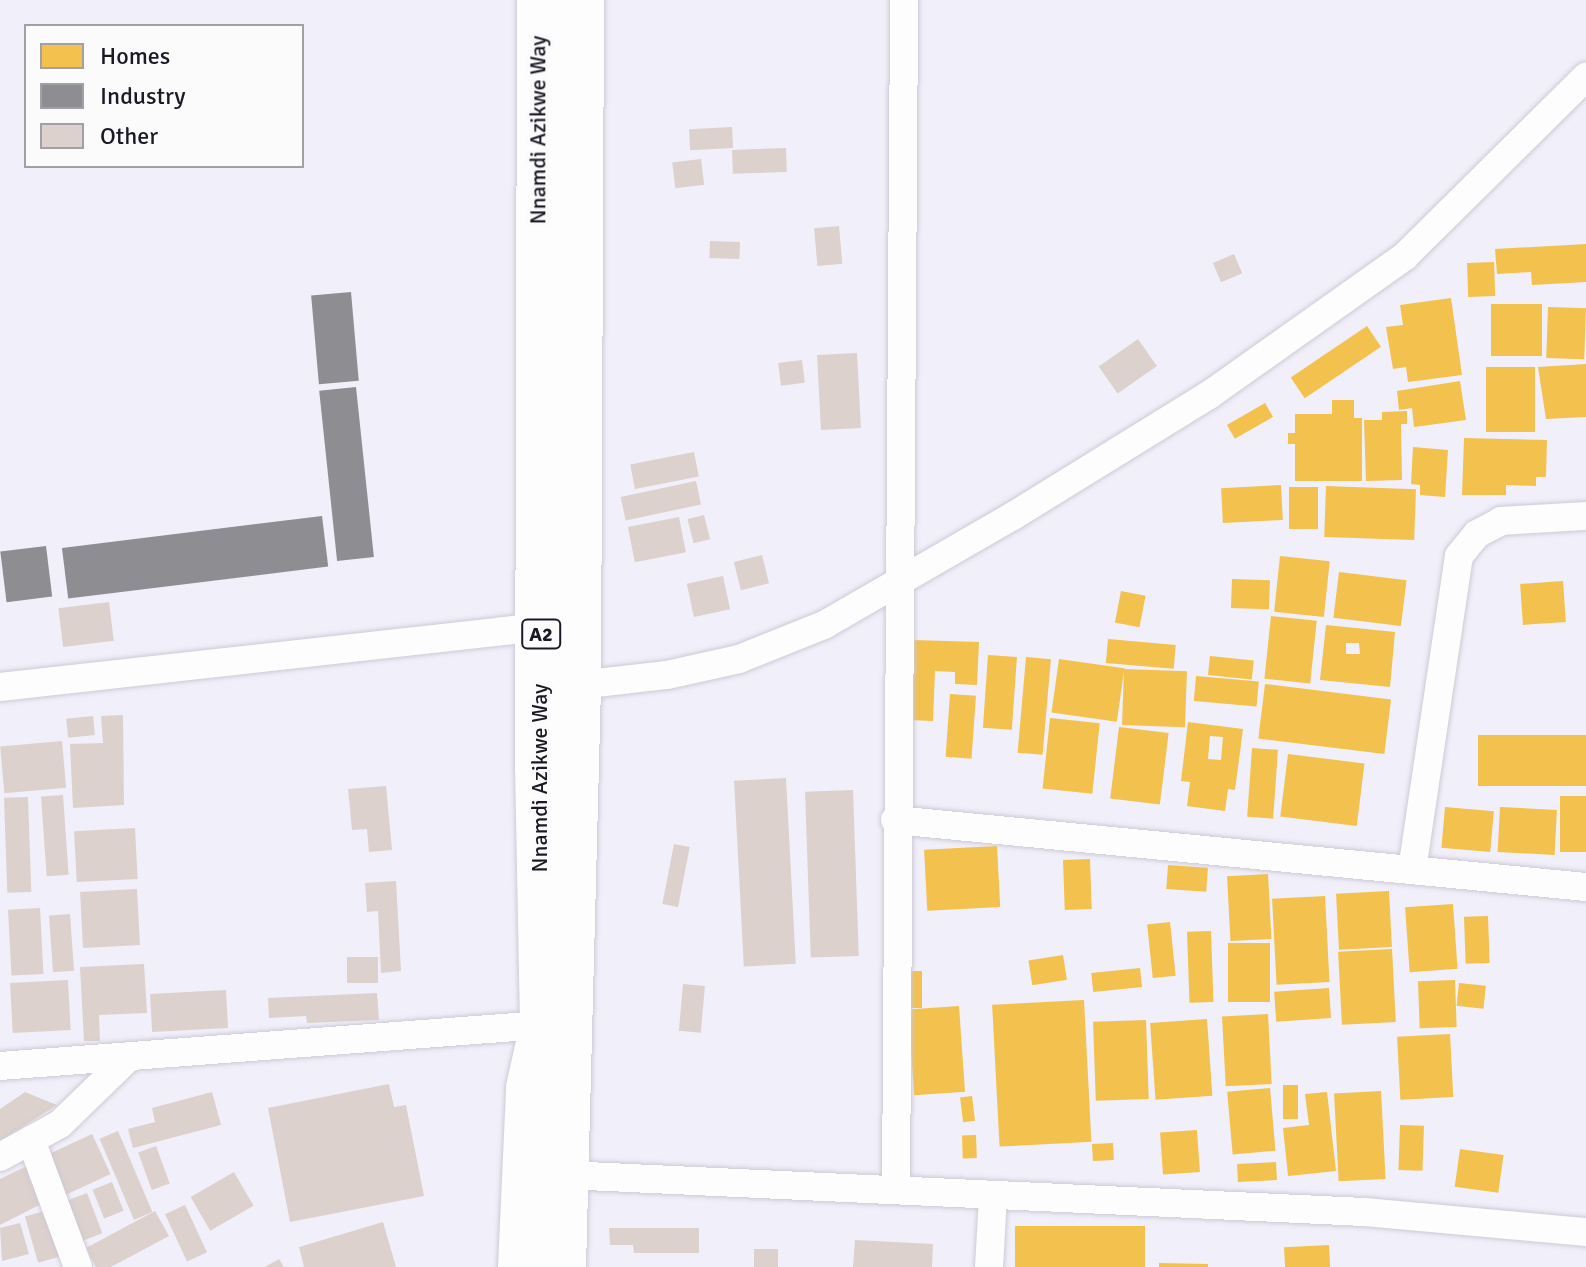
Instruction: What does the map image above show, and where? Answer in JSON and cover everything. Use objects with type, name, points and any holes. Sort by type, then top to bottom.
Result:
[{"type":"highway","name":"Nnamdi Azikwe Way","points":[[520,1267],[528,1088],[542,1025],[537,769],[541,627],[539,0]]},
{"type":"highway","name":"Nnamdi Azikwe Way","points":[[564,1267],[579,685],[582,0]]},
{"type":"street","points":[[896,1190],[895,820],[901,582],[904,0]]},
{"type":"street","points":[[579,685],[667,675],[739,659],[824,625],[901,582],[1209,395],[1405,256],[1586,77]]},
{"type":"street","points":[[1412,870],[1459,556],[1477,534],[1501,521],[1586,516]]},
{"type":"street","points":[[0,687],[541,627]]},
{"type":"street","points":[[895,820],[1586,887]]},
{"type":"street","points":[[0,1066],[127,1059],[542,1025]]},
{"type":"street","points":[[0,1157],[60,1124],[127,1059]]},
{"type":"street","points":[[31,1140],[78,1267]]},
{"type":"street","points":[[565,1175],[1365,1212],[1586,1232]]},
{"type":"street","points":[[989,1267],[993,1197]]},
{"type":"building: Homes","points":[[1586,244],[1586,282],[1532,285],[1531,272],[1497,274],[1495,249]]},
{"type":"building: Homes","points":[[1494,262],[1495,296],[1468,297],[1467,263]]},
{"type":"building: Homes","points":[[1451,298],[1462,375],[1408,382],[1406,367],[1393,369],[1386,327],[1403,325],[1400,305]]},
{"type":"building: Homes","points":[[1491,304],[1542,304],[1542,356],[1491,356]]},
{"type":"building: Homes","points":[[1548,307],[1586,308],[1584,359],[1546,358]]},
{"type":"building: Homes","points":[[1367,326],[1381,347],[1305,398],[1291,377]]},
{"type":"building: Homes","points":[[1586,364],[1586,417],[1546,419],[1538,367]]},
{"type":"building: Homes","points":[[1486,367],[1535,367],[1535,432],[1486,432]]},
{"type":"building: Homes","points":[[1460,381],[1466,420],[1414,427],[1412,408],[1399,410],[1397,391]]},
{"type":"building: Homes","points":[[1332,400],[1354,400],[1354,418],[1362,418],[1362,481],[1295,481],[1295,444],[1288,444],[1288,433],[1295,433],[1295,414],[1332,414]]},
{"type":"building: Homes","points":[[1265,403],[1273,417],[1235,439],[1227,425]]},
{"type":"building: Homes","points":[[1407,411],[1407,424],[1401,424],[1402,480],[1366,481],[1364,420],[1382,420],[1382,412]]},
{"type":"building: Homes","points":[[1464,438],[1547,440],[1546,477],[1536,477],[1536,486],[1506,485],[1506,495],[1462,495]]},
{"type":"building: Homes","points":[[1413,447],[1448,450],[1445,497],[1420,495],[1420,485],[1411,484]]},
{"type":"building: Homes","points":[[1281,485],[1283,520],[1223,523],[1221,488]]},
{"type":"building: Homes","points":[[1326,486],[1416,489],[1414,540],[1324,537]]},
{"type":"building: Homes","points":[[1289,487],[1318,487],[1318,529],[1289,529]]},
{"type":"building: Homes","points":[[1280,556],[1330,561],[1324,617],[1274,612]]},
{"type":"building: Homes","points":[[1339,572],[1406,580],[1401,626],[1333,618]]},
{"type":"building: Homes","points":[[1232,579],[1270,580],[1269,609],[1231,608]]},
{"type":"building: Homes","points":[[1563,581],[1566,622],[1523,625],[1520,584]]},
{"type":"building: Homes","points":[[1121,591],[1146,596],[1139,627],[1115,622]]},
{"type":"building: Homes","points":[[1271,616],[1317,621],[1310,683],[1264,679]]},
{"type":"building: Homes","points":[[1326,625],[1395,632],[1390,687],[1320,680]],"holes":[[[1346,643],[1359,643],[1360,654],[1346,654]]]},
{"type":"building: Homes","points":[[1108,639],[1176,645],[1174,669],[1106,663]]},
{"type":"building: Homes","points":[[913,640],[979,642],[977,685],[955,684],[955,672],[935,671],[933,721],[909,720]]},
{"type":"building: Homes","points":[[988,655],[1017,657],[1012,730],[983,728]]},
{"type":"building: Homes","points":[[1210,656],[1254,661],[1252,679],[1208,675]]},
{"type":"building: Homes","points":[[1026,657],[1051,659],[1043,755],[1018,753]]},
{"type":"building: Homes","points":[[1059,659],[1124,668],[1117,722],[1051,712]]},
{"type":"building: Homes","points":[[1124,669],[1187,671],[1185,727],[1122,725]]},
{"type":"building: Homes","points":[[1196,676],[1259,681],[1257,706],[1194,701]]},
{"type":"building: Homes","points":[[1265,684],[1391,699],[1384,754],[1258,739]]},
{"type":"building: Homes","points":[[950,694],[976,696],[972,759],[946,757]]},
{"type":"building: Homes","points":[[1050,718],[1100,723],[1092,794],[1043,789]]},
{"type":"building: Homes","points":[[1188,722],[1243,729],[1235,790],[1228,789],[1225,811],[1187,806],[1190,782],[1181,781]],"holes":[[[1210,736],[1223,737],[1221,760],[1208,759]]]},
{"type":"building: Homes","points":[[1119,727],[1169,733],[1160,805],[1110,798]]},
{"type":"building: Homes","points":[[1478,735],[1586,735],[1586,786],[1478,786]]},
{"type":"building: Homes","points":[[1252,748],[1278,750],[1273,819],[1247,817]]},
{"type":"building: Homes","points":[[1288,754],[1364,763],[1357,826],[1280,817]]},
{"type":"building: Homes","points":[[1560,796],[1586,796],[1586,852],[1560,852]]},
{"type":"building: Homes","points":[[1445,807],[1494,811],[1490,852],[1441,848]]},
{"type":"building: Homes","points":[[1500,807],[1557,810],[1555,855],[1498,852]]},
{"type":"building: Homes","points":[[997,846],[1000,907],[927,911],[924,850]]},
{"type":"building: Homes","points":[[1090,859],[1092,909],[1065,910],[1063,860]]},
{"type":"building: Homes","points":[[1168,865],[1208,868],[1206,892],[1166,889]]},
{"type":"building: Homes","points":[[1268,874],[1271,939],[1230,941],[1227,876]]},
{"type":"building: Homes","points":[[1389,891],[1392,947],[1339,950],[1336,894]]},
{"type":"building: Homes","points":[[1325,896],[1330,982],[1277,985],[1272,899]]},
{"type":"building: Homes","points":[[1453,904],[1458,969],[1410,972],[1405,907]]},
{"type":"building: Homes","points":[[1488,916],[1490,963],[1466,964],[1464,917]]},
{"type":"building: Homes","points":[[1170,922],[1176,976],[1153,978],[1147,924]]},
{"type":"building: Homes","points":[[1211,931],[1213,1002],[1189,1003],[1187,932]]},
{"type":"building: Homes","points":[[1228,943],[1270,943],[1270,1002],[1228,1002]]},
{"type":"building: Homes","points":[[1392,949],[1396,1022],[1342,1025],[1338,952]]},
{"type":"building: Homes","points":[[1063,955],[1067,980],[1032,985],[1028,960]]},
{"type":"building: Homes","points":[[1140,968],[1142,987],[1093,992],[1091,973]]},
{"type":"building: Homes","points":[[909,971],[922,971],[922,1008],[909,1008]]},
{"type":"building: Homes","points":[[1455,980],[1457,1027],[1420,1028],[1418,981]]},
{"type":"building: Homes","points":[[1459,983],[1486,986],[1483,1009],[1457,1006]]},
{"type":"building: Homes","points":[[1329,988],[1331,1018],[1276,1022],[1274,992]]},
{"type":"building: Homes","points":[[1084,1000],[1091,1142],[1000,1147],[992,1005]]},
{"type":"building: Homes","points":[[959,1006],[965,1092],[914,1095],[908,1010]]},
{"type":"building: Homes","points":[[1268,1014],[1272,1084],[1226,1086],[1222,1016]]},
{"type":"building: Homes","points":[[1207,1019],[1212,1096],[1156,1100],[1150,1023]]},
{"type":"building: Homes","points":[[1146,1020],[1149,1099],[1096,1101],[1093,1022]]},
{"type":"building: Homes","points":[[1450,1034],[1453,1097],[1400,1100],[1397,1037]]},
{"type":"building: Homes","points":[[1283,1085],[1298,1085],[1298,1119],[1283,1119]]},
{"type":"building: Homes","points":[[1270,1088],[1275,1151],[1233,1155],[1227,1092]]},
{"type":"building: Homes","points":[[1381,1091],[1386,1179],[1339,1181],[1334,1093]]},
{"type":"building: Homes","points":[[1327,1092],[1336,1171],[1288,1176],[1283,1128],[1309,1125],[1305,1094]]},
{"type":"building: Homes","points":[[972,1096],[975,1121],[963,1122],[960,1097]]},
{"type":"building: Homes","points":[[1400,1125],[1424,1126],[1422,1171],[1398,1170]]},
{"type":"building: Homes","points":[[1197,1130],[1200,1172],[1163,1174],[1160,1133]]},
{"type":"building: Homes","points":[[962,1135],[976,1135],[977,1158],[963,1158]]},
{"type":"building: Homes","points":[[1113,1143],[1114,1160],[1093,1161],[1092,1144]]},
{"type":"building: Homes","points":[[1460,1149],[1504,1155],[1498,1193],[1455,1187]]},
{"type":"building: Homes","points":[[1276,1162],[1277,1180],[1238,1182],[1237,1164]]},
{"type":"building: Homes","points":[[1015,1226],[1145,1226],[1145,1267],[1015,1267]]},
{"type":"building: Homes","points":[[1329,1245],[1330,1267],[1285,1267],[1284,1247]]},
{"type":"building: Homes","points":[[1159,1263],[1208,1264],[1208,1267],[1159,1267]]},
{"type":"building: Industry","points":[[351,292],[359,381],[319,384],[311,295]]},
{"type":"building: Industry","points":[[356,387],[374,557],[337,561],[319,391]]},
{"type":"building: Industry","points":[[322,516],[328,567],[68,599],[62,548]]},
{"type":"building: Industry","points":[[46,546],[52,597],[7,602],[0,552]]},
{"type":"building: Other","points":[[732,127],[733,148],[690,150],[689,129]]},
{"type":"building: Other","points":[[786,148],[787,172],[733,174],[732,150]]},
{"type":"building: Other","points":[[701,159],[704,185],[675,188],[672,163]]},
{"type":"building: Other","points":[[839,226],[842,264],[817,266],[814,228]]},
{"type":"building: Other","points":[[710,241],[740,242],[739,259],[709,258]]},
{"type":"building: Other","points":[[1234,254],[1242,273],[1221,282],[1213,263]]},
{"type":"building: Other","points":[[1138,339],[1157,366],[1118,394],[1099,367]]},
{"type":"building: Other","points":[[857,353],[861,428],[821,430],[817,355]]},
{"type":"building: Other","points":[[802,360],[805,383],[781,386],[778,363]]},
{"type":"building: Other","points":[[694,452],[699,477],[635,489],[630,464]]},
{"type":"building: Other","points":[[696,481],[701,504],[626,520],[621,497]]},
{"type":"building: Other","points":[[704,515],[710,539],[694,543],[688,519]]},
{"type":"building: Other","points":[[679,517],[686,552],[635,562],[628,527]]},
{"type":"building: Other","points":[[762,555],[769,583],[741,590],[734,562]]},
{"type":"building: Other","points":[[723,576],[730,609],[694,617],[687,584]]},
{"type":"building: Other","points":[[109,602],[114,641],[63,647],[58,608]]},
{"type":"building: Other","points":[[123,715],[124,805],[73,808],[70,744],[103,743],[101,716]]},
{"type":"building: Other","points":[[93,716],[95,735],[68,738],[66,719]]},
{"type":"building: Other","points":[[62,741],[66,788],[4,793],[0,746]]},
{"type":"building: Other","points":[[786,778],[796,964],[744,966],[734,781]]},
{"type":"building: Other","points":[[386,786],[392,850],[369,852],[367,829],[352,830],[348,789]]},
{"type":"building: Other","points":[[853,790],[859,956],[811,958],[805,792]]},
{"type":"building: Other","points":[[63,795],[69,875],[47,876],[41,797]]},
{"type":"building: Other","points":[[28,797],[31,892],[7,893],[4,798]]},
{"type":"building: Other","points":[[135,828],[138,879],[77,882],[74,831]]},
{"type":"building: Other","points":[[674,844],[690,847],[678,907],[662,904]]},
{"type":"building: Other","points":[[396,881],[401,971],[381,973],[378,911],[367,912],[365,883]]},
{"type":"building: Other","points":[[137,889],[140,945],[83,948],[80,892]]},
{"type":"building: Other","points":[[40,908],[43,974],[11,976],[8,910]]},
{"type":"building: Other","points":[[70,914],[74,971],[53,972],[49,915]]},
{"type":"building: Other","points":[[347,957],[378,957],[378,983],[347,983]]},
{"type":"building: Other","points":[[144,964],[147,1013],[99,1015],[100,1041],[84,1041],[80,967]]},
{"type":"building: Other","points":[[68,980],[71,1030],[13,1033],[10,983]]},
{"type":"building: Other","points":[[683,984],[705,986],[701,1033],[679,1031]]},
{"type":"building: Other","points":[[226,990],[228,1028],[152,1032],[150,994]]},
{"type":"building: Other","points":[[377,993],[379,1020],[307,1023],[306,1016],[269,1018],[268,998]]},
{"type":"building: Other","points":[[389,1084],[394,1107],[406,1105],[424,1196],[290,1222],[268,1108]]},
{"type":"building: Other","points":[[25,1092],[57,1105],[0,1141],[0,1109]]},
{"type":"building: Other","points":[[212,1092],[221,1125],[133,1148],[128,1129],[155,1122],[152,1108]]},
{"type":"building: Other","points":[[118,1131],[152,1212],[134,1220],[100,1139]]},
{"type":"building: Other","points":[[92,1134],[111,1174],[64,1195],[46,1156]]},
{"type":"building: Other","points":[[156,1146],[170,1184],[152,1190],[138,1152]]},
{"type":"building: Other","points":[[29,1165],[47,1201],[0,1225],[0,1179]]},
{"type":"building: Other","points":[[234,1172],[253,1206],[210,1231],[191,1197]]},
{"type":"building: Other","points":[[112,1182],[124,1211],[104,1219],[93,1190]]},
{"type":"building: Other","points":[[87,1193],[102,1233],[83,1241],[67,1201]]},
{"type":"building: Other","points":[[185,1205],[207,1252],[187,1261],[165,1214]]},
{"type":"building: Other","points":[[48,1210],[61,1256],[38,1263],[25,1217]]},
{"type":"building: Other","points":[[155,1211],[169,1236],[111,1267],[96,1267],[86,1248]]},
{"type":"building: Other","points":[[383,1222],[396,1267],[304,1267],[299,1247]]},
{"type":"building: Other","points":[[20,1223],[29,1254],[2,1261],[0,1228]]},
{"type":"building: Other","points":[[609,1228],[699,1228],[699,1253],[634,1253],[633,1245],[610,1245]]},
{"type":"building: Other","points":[[855,1240],[933,1244],[932,1267],[853,1267]]},
{"type":"building: Other","points":[[754,1249],[778,1249],[778,1267],[754,1267]]},
{"type":"building: Other","points":[[279,1259],[284,1267],[265,1267]]}]
